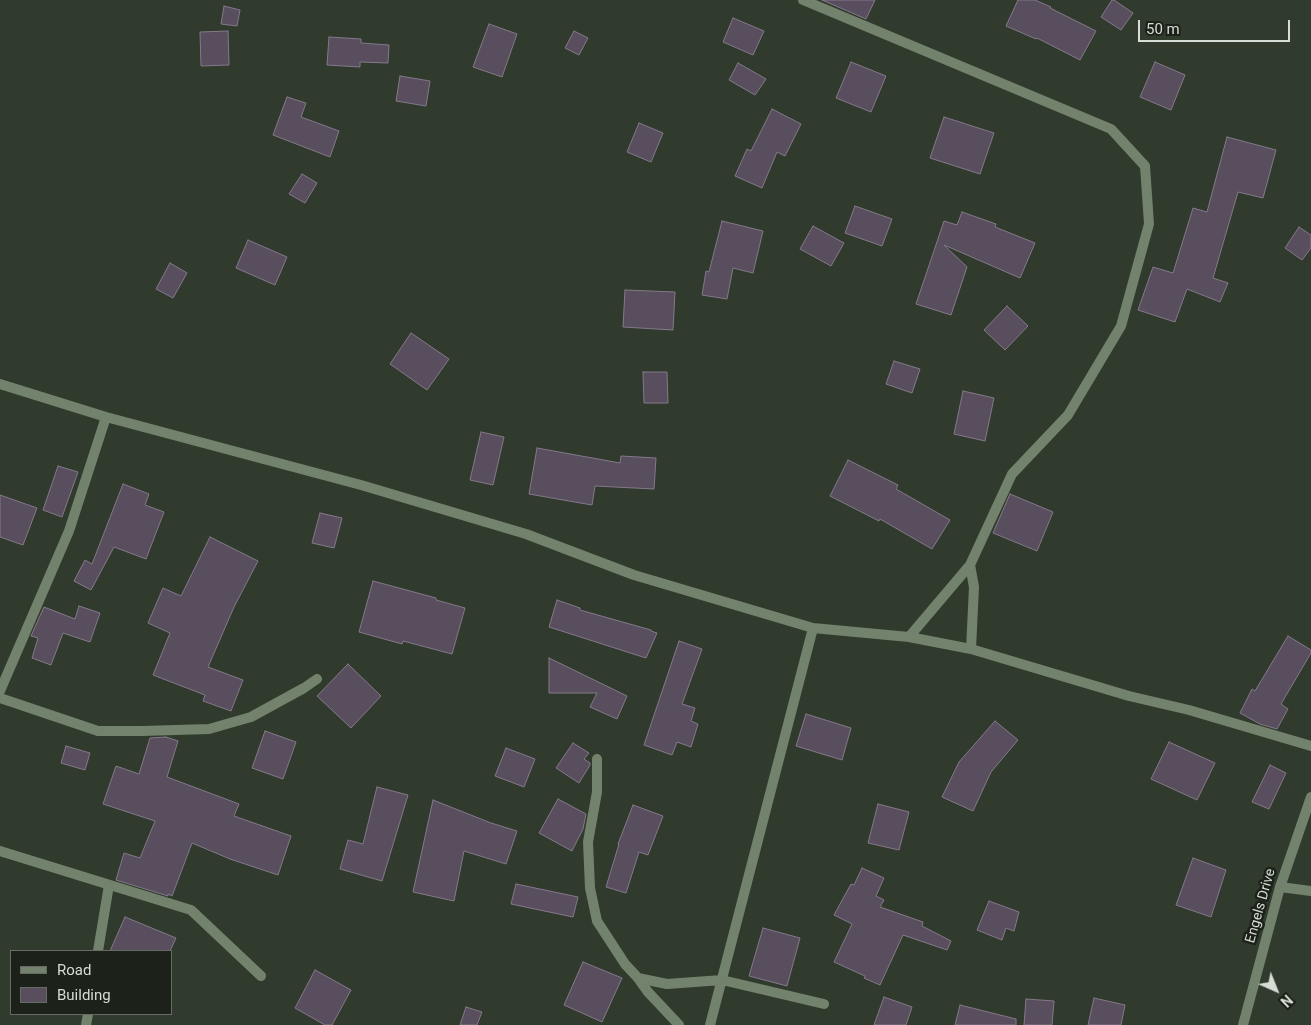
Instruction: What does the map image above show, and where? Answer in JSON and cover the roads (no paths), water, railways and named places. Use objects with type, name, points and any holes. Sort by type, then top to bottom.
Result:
[{"type":"street","points":[[803,0],[1110,129],[1145,166],[1149,224],[1121,326],[1068,414],[1012,474],[970,565],[909,637]]},
{"type":"street","points":[[0,384],[106,417],[361,485],[526,534],[634,575],[813,628],[909,637],[971,649],[1129,696],[1189,710],[1311,746]]},
{"type":"street","points":[[0,691],[69,531],[106,417]]},
{"type":"street","points":[[970,565],[974,587],[971,649]]},
{"type":"street","points":[[710,1025],[813,628]]},
{"type":"street","points":[[0,698],[98,731],[210,729],[251,716],[317,679]]},
{"type":"street","points":[[597,759],[597,792],[588,842],[590,888],[597,921],[625,964],[679,1025]]},
{"type":"street","name":"Engels Drive","points":[[1243,1025],[1280,887],[1311,797]]},
{"type":"street","points":[[0,851],[191,910],[261,976]]},
{"type":"street","points":[[98,950],[109,885]]},
{"type":"street","points":[[1280,887],[1311,891]]},
{"type":"street","points":[[638,978],[667,984],[722,980],[824,1004]]}]
